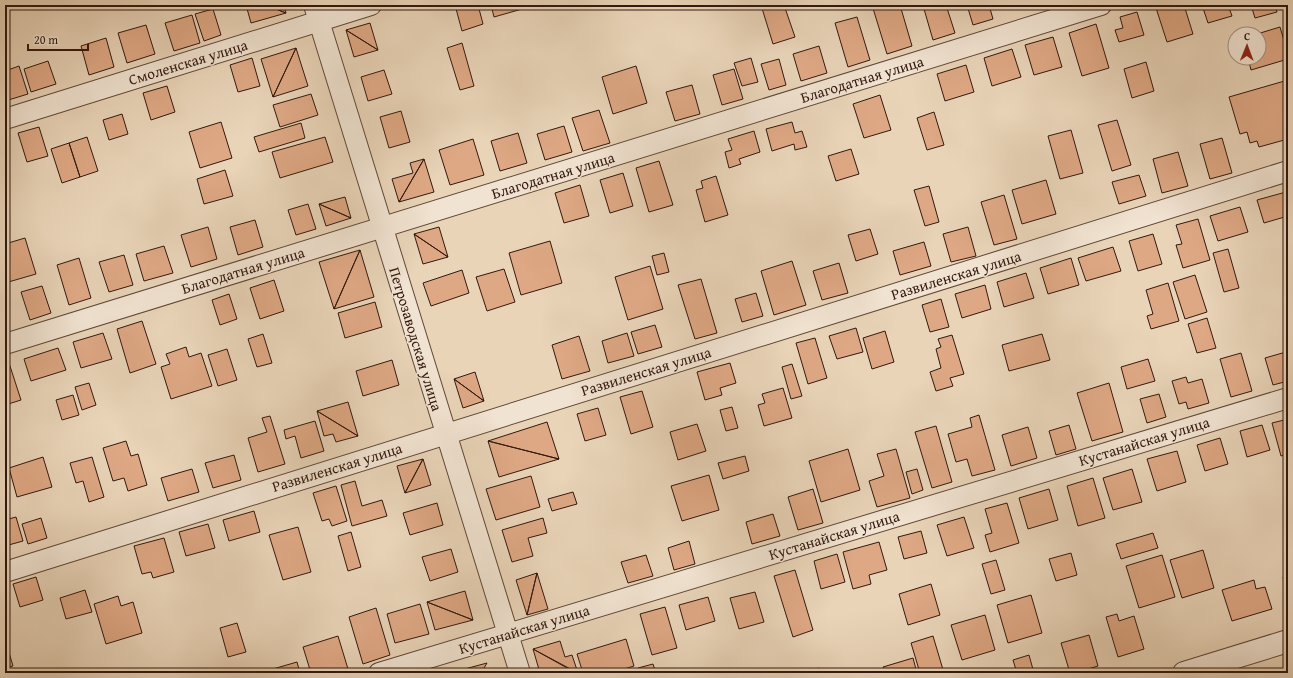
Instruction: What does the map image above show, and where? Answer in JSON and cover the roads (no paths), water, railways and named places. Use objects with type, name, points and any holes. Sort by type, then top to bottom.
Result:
[{"type":"street","name":"Смоленская улица","points":[[5,119],[317,13],[371,5]]},
{"type":"street","name":"Благодатная улица","points":[[5,344],[1101,5]]},
{"type":"street","name":"Петрозаводская улица","points":[[317,13],[520,673]]},
{"type":"street","name":"Развиленская улица","points":[[5,572],[445,433],[1288,171]]},
{"type":"street","name":"Кустанайская улица","points":[[379,673],[1288,398]]},
{"type":"street","points":[[1184,673],[1288,641]]}]
